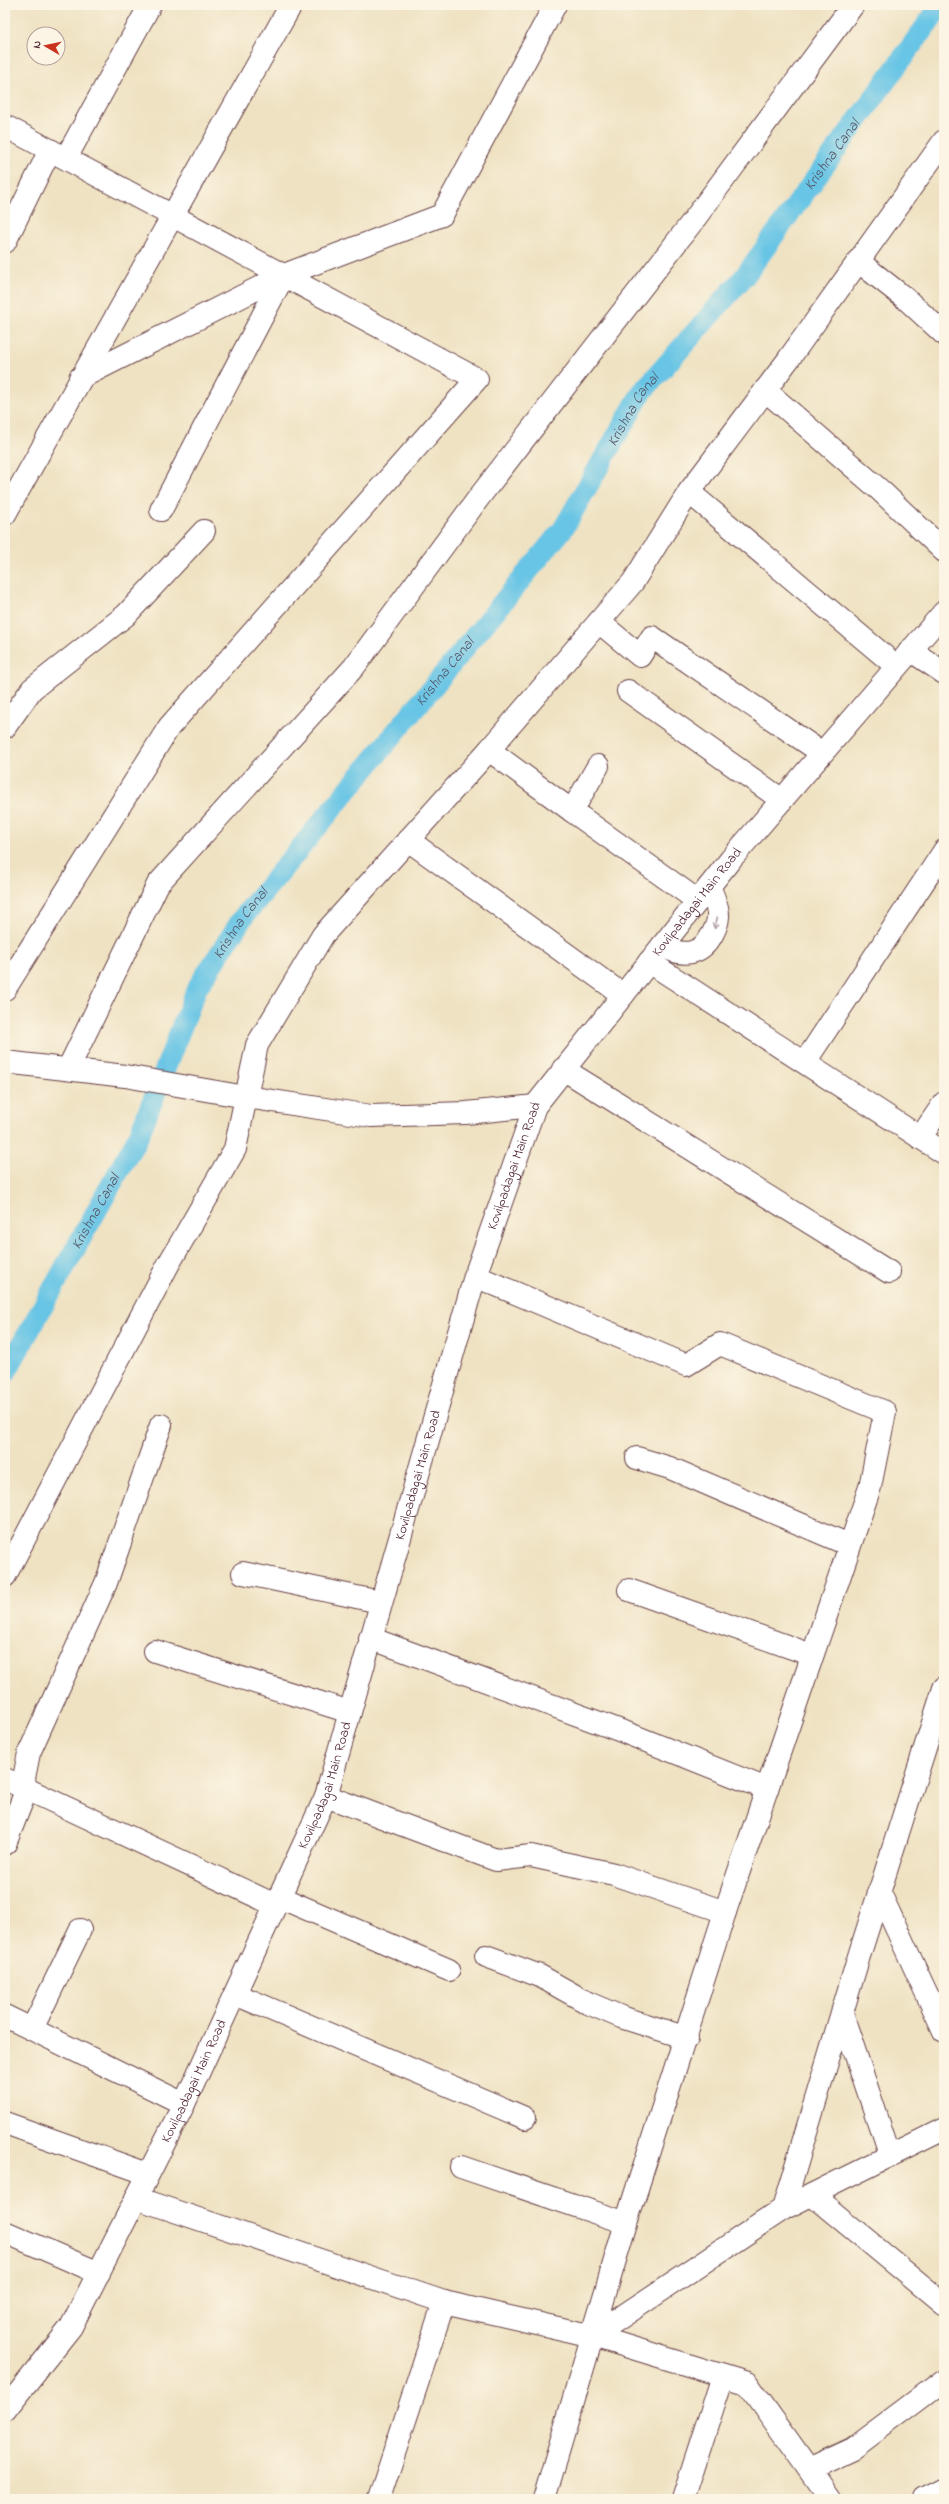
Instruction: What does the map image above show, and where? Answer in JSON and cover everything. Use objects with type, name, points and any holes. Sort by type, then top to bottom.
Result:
[{"type":"street","points":[[5,242],[150,5]]},
{"type":"street","points":[[8,500],[80,378],[291,5]]},
{"type":"street","points":[[80,378],[284,275],[442,215],[555,5]]},
{"type":"street","points":[[68,1069],[158,884],[354,667],[480,496],[693,221],[853,5]]},
{"type":"street","points":[[5,126],[172,214],[477,380],[169,727],[5,989]]},
{"type":"street","points":[[5,1576],[168,1265],[235,1149],[257,1045],[323,935],[489,750],[633,582],[690,492],[944,141]]},
{"type":"street","points":[[858,261],[906,299],[944,334]]},
{"type":"street","points":[[161,510],[284,275]]},
{"type":"street","points":[[765,390],[881,490],[944,551]]},
{"type":"street","points":[[690,492],[896,666]]},
{"type":"street","points":[[5,727],[32,689],[126,614],[204,531]]},
{"type":"street","name":"Kovilpadagai Main Road","points":[[5,2410],[71,2327],[184,2104],[326,1796],[380,1602],[476,1276],[535,1106],[703,894],[896,666],[944,612]]},
{"type":"street","points":[[599,622],[640,656],[652,637],[822,753]]},
{"type":"street","points":[[910,650],[944,673]]},
{"type":"street","points":[[628,691],[782,800]]},
{"type":"street","points":[[489,750],[572,811],[703,894],[718,913],[717,926],[709,940],[699,951],[690,953],[672,952],[655,954]]},
{"type":"street","points":[[572,811],[598,766]]},
{"type":"street","points":[[408,840],[623,994]]},
{"type":"street","points":[[805,1062],[944,851]]},
{"type":"street","points":[[655,954],[805,1062],[944,1154]]},
{"type":"street","points":[[5,1062],[125,1076],[246,1097],[371,1116],[466,1113],[535,1106]]},
{"type":"street","points":[[563,1069],[889,1272]]},
{"type":"street","points":[[920,1138],[944,1103]]},
{"type":"street","points":[[476,1276],[686,1365],[720,1344],[885,1412],[870,1487],[849,1545],[726,1912],[626,2223],[544,2499]]},
{"type":"street","points":[[5,1844],[26,1791],[24,1778],[29,1753],[106,1583],[161,1425]]},
{"type":"street","points":[[637,1458],[670,1468],[849,1545]]},
{"type":"street","points":[[243,1573],[380,1602]]},
{"type":"street","points":[[629,1590],[812,1655]]},
{"type":"street","points":[[370,1638],[624,1732],[767,1789]]},
{"type":"street","points":[[156,1651],[350,1712]]},
{"type":"street","points":[[783,2209],[879,1891],[944,1688]]},
{"type":"street","points":[[5,1780],[26,1791],[277,1901],[449,1970]]},
{"type":"street","points":[[326,1796],[496,1860],[532,1856],[614,1874],[726,1912]]},
{"type":"street","points":[[879,1891],[944,2031]]},
{"type":"street","points":[[32,2029],[80,1930]]},
{"type":"street","points":[[486,1956],[540,1976],[588,2003],[621,2017],[686,2038]]},
{"type":"street","points":[[235,1994],[525,2118]]},
{"type":"street","points":[[842,2014],[890,2156]]},
{"type":"street","points":[[5,2016],[184,2104]]},
{"type":"street","points":[[5,2123],[148,2174]]},
{"type":"street","points":[[593,2336],[783,2209],[890,2156],[941,2135]]},
{"type":"street","points":[[461,2167],[626,2223]]},
{"type":"street","points":[[812,2195],[944,2304]]},
{"type":"street","points":[[136,2198],[444,2302],[593,2336],[747,2383],[830,2499]]},
{"type":"street","points":[[5,2232],[98,2273]]},
{"type":"street","points":[[379,2499],[444,2302]]},
{"type":"street","points":[[683,2499],[723,2376]]},
{"type":"street","points":[[809,2469],[852,2449],[944,2380]]},
{"type":"street","points":[[924,2499],[944,2489]]},
{"type":"waterway","name":"Krishna Canal","points":[[5,1374],[139,1135],[197,988],[244,916],[563,529],[642,392],[744,277],[941,5]]}]
